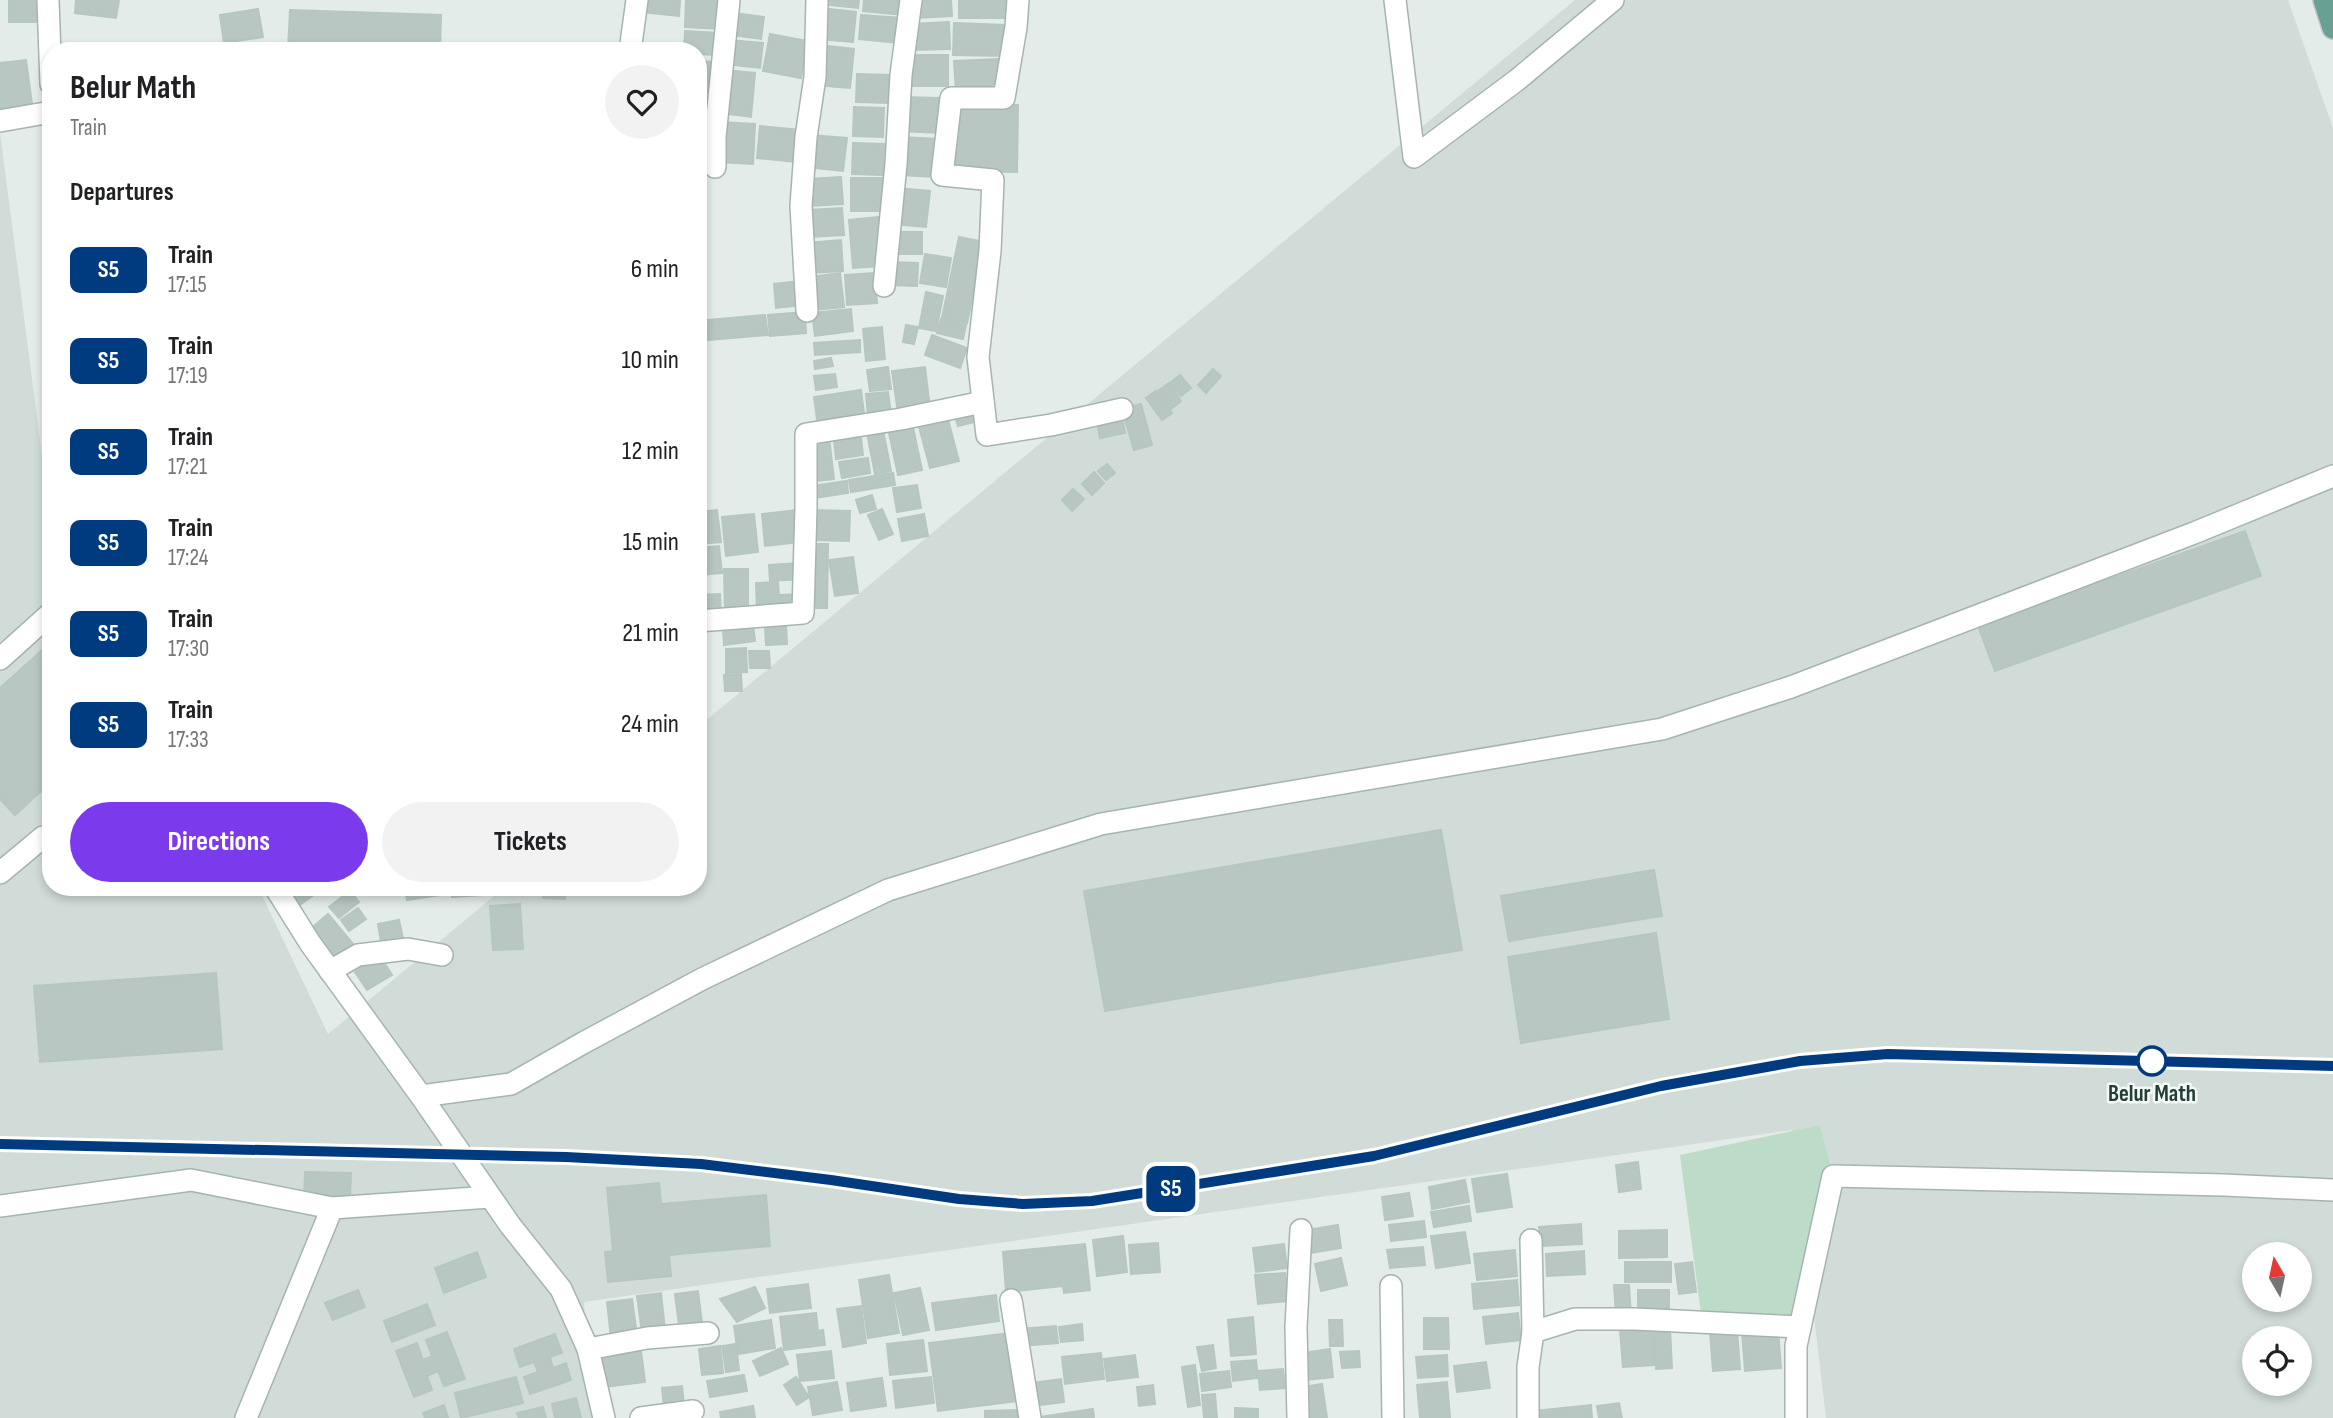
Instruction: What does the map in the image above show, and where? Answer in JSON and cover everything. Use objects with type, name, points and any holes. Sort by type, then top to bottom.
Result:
[{"type":"street","points":[[48,0],[50,42]]},
{"type":"street","points":[[631,42],[637,0]]},
{"type":"street","points":[[715,167],[715,137],[729,0]]},
{"type":"street","points":[[807,311],[801,206],[806,137],[815,76],[817,0]]},
{"type":"street","points":[[884,286],[896,164],[901,75],[911,0]]},
{"type":"street","points":[[1018,0],[1004,98],[951,98],[942,176],[993,180],[990,251],[978,357],[987,435],[1051,425],[1122,409]]},
{"type":"street","points":[[1395,0],[1414,157],[1517,80],[1613,0]]},
{"type":"street","points":[[0,121],[42,114]]},
{"type":"street","points":[[707,620],[803,613],[806,434],[901,419],[983,402]]},
{"type":"street","points":[[421,1096],[511,1084],[583,1042],[702,979],[887,890],[1101,824],[1662,729],[1815,678],[2194,533],[2333,476]]},
{"type":"street","points":[[0,659],[42,621]]},
{"type":"street","points":[[0,873],[42,838]]},
{"type":"street","points":[[281,896],[310,943],[421,1096],[490,1197],[561,1289],[587,1349],[604,1418]]},
{"type":"street","points":[[331,971],[358,955],[408,948],[442,955]]},
{"type":"street","points":[[1796,1418],[1796,1346],[1833,1176],[2333,1190]]},
{"type":"street","points":[[0,1206],[191,1180],[332,1208],[490,1197]]},
{"type":"street","points":[[246,1418],[332,1208]]},
{"type":"street","points":[[1298,1418],[1296,1327],[1301,1230]]},
{"type":"street","points":[[1528,1418],[1528,1367],[1533,1332],[1531,1240]]},
{"type":"street","points":[[1391,1286],[1393,1418]]},
{"type":"street","points":[[1011,1300],[1030,1418]]},
{"type":"street","points":[[1533,1332],[1575,1319],[1800,1327]]},
{"type":"street","points":[[587,1349],[646,1338],[708,1334]]},
{"type":"street","points":[[641,1418],[693,1411]]},
{"type":"shaded area","points":[[1575,0],[2288,0],[2333,128],[2333,1418],[1826,1418],[1792,1130],[584,1302],[594,1418],[0,1418],[0,132],[42,456],[42,896],[262,896],[328,1034],[494,896],[707,896],[707,720]]},
{"type":"green space","points":[[1820,1125],[1833,1176],[1800,1327],[1702,1321],[1680,1155]]},
{"type":"building","points":[[9,0],[37,0],[37,22],[9,22]]},
{"type":"building","points":[[76,0],[119,0],[116,18],[75,13]]},
{"type":"building","points":[[643,0],[680,0],[679,16],[642,12]]},
{"type":"building","points":[[686,0],[722,0],[720,29],[685,27]]},
{"type":"building","points":[[821,0],[859,0],[858,8],[821,4]]},
{"type":"building","points":[[864,0],[904,0],[903,15],[863,11]]},
{"type":"building","points":[[914,0],[951,0],[952,16],[915,18]]},
{"type":"building","points":[[959,0],[1008,0],[1008,18],[959,18]]},
{"type":"building","points":[[820,8],[856,12],[853,42],[817,39]]},
{"type":"building","points":[[258,9],[263,37],[224,42],[220,15]]},
{"type":"building","points":[[290,10],[441,15],[440,42],[288,42]]},
{"type":"building","points":[[734,13],[764,17],[761,39],[731,35]]},
{"type":"building","points":[[861,15],[902,18],[900,43],[859,39]]},
{"type":"building","points":[[949,22],[950,49],[912,50],[911,24]]},
{"type":"building","points":[[954,23],[1005,25],[1004,56],[953,55]]},
{"type":"building","points":[[685,31],[719,33],[718,55],[707,54],[707,42],[684,42]]},
{"type":"building","points":[[770,34],[807,41],[801,78],[763,71]]},
{"type":"building","points":[[728,40],[763,43],[760,68],[726,64]]},
{"type":"building","points":[[819,45],[854,49],[850,88],[815,85]]},
{"type":"building","points":[[912,55],[948,55],[948,86],[912,86]]},
{"type":"building","points":[[999,59],[1000,87],[956,90],[954,61]]},
{"type":"building","points":[[26,60],[33,111],[0,115],[0,63]]},
{"type":"building","points":[[707,62],[714,62],[712,94],[707,93]]},
{"type":"building","points":[[724,70],[755,73],[751,117],[720,113]]},
{"type":"building","points":[[857,74],[891,75],[890,103],[856,102]]},
{"type":"building","points":[[901,97],[939,98],[939,133],[900,131]]},
{"type":"building","points":[[707,103],[711,103],[707,130]]},
{"type":"building","points":[[951,104],[1018,105],[1017,172],[950,171]]},
{"type":"building","points":[[854,107],[884,108],[883,137],[853,136]]},
{"type":"building","points":[[720,122],[755,124],[753,164],[718,162]]},
{"type":"building","points":[[760,126],[800,130],[796,162],[757,158]]},
{"type":"building","points":[[809,135],[847,138],[843,171],[806,167]]},
{"type":"building","points":[[901,137],[939,139],[937,177],[899,175]]},
{"type":"building","points":[[707,139],[710,139],[710,174],[707,174]]},
{"type":"building","points":[[853,143],[884,144],[883,175],[852,174]]},
{"type":"building","points":[[841,177],[843,204],[809,206],[807,179]]},
{"type":"building","points":[[851,178],[884,178],[883,211],[851,211]]},
{"type":"building","points":[[897,188],[930,191],[926,227],[894,224]]},
{"type":"building","points":[[842,208],[844,235],[810,237],[809,210]]},
{"type":"building","points":[[878,217],[882,266],[853,268],[849,220]]},
{"type":"building","points":[[892,232],[922,232],[922,254],[892,254]]},
{"type":"building","points":[[959,237],[984,242],[967,323],[942,318]]},
{"type":"building","points":[[841,240],[843,271],[810,273],[808,243]]},
{"type":"building","points":[[925,254],[951,258],[946,287],[920,283]]},
{"type":"building","points":[[889,262],[918,263],[917,286],[888,285]]},
{"type":"building","points":[[840,273],[844,307],[813,310],[809,277]]},
{"type":"building","points":[[875,273],[877,303],[847,305],[845,275]]},
{"type":"building","points":[[799,281],[802,305],[776,308],[774,284]]},
{"type":"building","points":[[926,292],[943,296],[936,331],[919,328]]},
{"type":"building","points":[[851,309],[853,331],[815,336],[812,313]]},
{"type":"building","points":[[805,312],[806,333],[770,336],[768,315]]},
{"type":"building","points":[[765,315],[768,335],[707,340],[707,320]]},
{"type":"building","points":[[941,319],[966,325],[963,339],[937,333]]},
{"type":"building","points":[[906,325],[918,327],[914,344],[903,342]]},
{"type":"building","points":[[882,327],[885,359],[866,361],[863,329]]},
{"type":"building","points":[[932,335],[967,348],[960,368],[925,355]]},
{"type":"building","points":[[860,340],[860,352],[815,355],[814,343]]},
{"type":"building","points":[[831,358],[833,366],[815,369],[814,361]]},
{"type":"building","points":[[888,367],[891,389],[870,391],[867,370]]},
{"type":"building","points":[[925,367],[930,409],[898,413],[892,371]]},
{"type":"building","points":[[1213,369],[1221,376],[1206,393],[1198,385]]},
{"type":"building","points":[[835,374],[837,387],[816,390],[814,376]]},
{"type":"building","points":[[1180,375],[1191,388],[1181,396],[1170,383]]},
{"type":"building","points":[[1169,383],[1181,401],[1171,409],[1158,391]]},
{"type":"building","points":[[861,390],[865,421],[818,427],[814,397]]},
{"type":"building","points":[[1156,391],[1172,413],[1162,420],[1146,398]]},
{"type":"building","points":[[888,392],[891,414],[868,417],[866,394]]},
{"type":"building","points":[[1141,404],[1152,445],[1134,450],[1122,409]]},
{"type":"building","points":[[979,407],[982,420],[958,426],[954,413]]},
{"type":"building","points":[[1121,411],[1125,433],[1100,438],[1096,416]]},
{"type":"building","points":[[946,412],[959,461],[930,468],[917,419]]},
{"type":"building","points":[[912,423],[922,470],[898,475],[888,428]]},
{"type":"building","points":[[882,425],[891,471],[875,474],[866,428]]},
{"type":"building","points":[[860,429],[863,455],[836,459],[833,432]]},
{"type":"building","points":[[829,437],[834,479],[815,481],[810,439]]},
{"type":"building","points":[[868,458],[870,473],[842,478],[839,462]]},
{"type":"building","points":[[1107,464],[1115,473],[1106,480],[1098,471]]},
{"type":"building","points":[[1094,472],[1104,483],[1092,495],[1082,484]]},
{"type":"building","points":[[893,473],[895,485],[851,492],[849,480]]},
{"type":"building","points":[[847,481],[848,493],[814,498],[812,486]]},
{"type":"building","points":[[917,485],[921,508],[897,512],[893,488]]},
{"type":"building","points":[[1073,489],[1084,499],[1072,511],[1062,500]]},
{"type":"building","points":[[872,495],[876,509],[860,513],[856,500]]},
{"type":"building","points":[[882,509],[893,534],[879,540],[868,515]]},
{"type":"building","points":[[717,510],[721,542],[707,543],[707,511]]},
{"type":"building","points":[[797,510],[800,542],[765,546],[762,514]]},
{"type":"building","points":[[813,510],[850,511],[849,541],[812,540]]},
{"type":"building","points":[[754,514],[758,552],[726,556],[722,517]]},
{"type":"building","points":[[924,514],[928,536],[902,541],[898,519]]},
{"type":"building","points":[[2245,531],[2261,576],[1995,671],[1978,626]]},
{"type":"building","points":[[807,544],[828,544],[827,608],[806,608]]},
{"type":"building","points":[[719,546],[722,573],[707,574],[707,547]]},
{"type":"building","points":[[853,557],[858,593],[835,596],[829,560]]},
{"type":"building","points":[[800,563],[802,579],[770,581],[769,565]]},
{"type":"building","points":[[724,569],[748,569],[748,614],[725,614]]},
{"type":"building","points":[[778,582],[780,610],[757,611],[756,583]]},
{"type":"building","points":[[720,594],[721,617],[707,618],[707,595]]},
{"type":"building","points":[[800,594],[800,611],[781,612],[780,595]]},
{"type":"building","points":[[753,625],[755,641],[724,645],[723,629]]},
{"type":"building","points":[[786,625],[787,644],[766,645],[765,627]]},
{"type":"building","points":[[746,648],[747,672],[726,673],[726,649]]},
{"type":"building","points":[[42,650],[42,790],[15,815],[0,799],[0,688]]},
{"type":"building","points":[[749,651],[769,651],[770,668],[750,668]]},
{"type":"building","points":[[741,674],[742,691],[725,691],[724,675]]},
{"type":"building","points":[[1441,830],[1462,950],[1105,1011],[1084,891]]},
{"type":"building","points":[[1654,870],[1662,916],[1509,941],[1501,896]]},
{"type":"building","points":[[285,896],[312,896],[294,909]]},
{"type":"building","points":[[343,896],[354,896],[359,902],[339,918],[329,907]]},
{"type":"building","points":[[406,896],[434,896],[407,900]]},
{"type":"building","points":[[543,896],[565,896],[565,899]]},
{"type":"building","points":[[520,904],[523,949],[493,950],[490,906]]},
{"type":"building","points":[[358,908],[366,919],[349,931],[341,920]]},
{"type":"building","points":[[328,914],[354,945],[334,961],[308,931]]},
{"type":"building","points":[[399,920],[404,943],[382,948],[378,924]]},
{"type":"building","points":[[1656,933],[1669,1019],[1521,1043],[1508,957]]},
{"type":"building","points":[[380,956],[392,975],[367,990],[355,972]]},
{"type":"building","points":[[216,973],[222,1049],[40,1062],[34,986]]},
{"type":"building","points":[[1638,1162],[1641,1189],[1619,1192],[1616,1165]]},
{"type":"building","points":[[305,1172],[351,1173],[350,1199],[304,1198]]},
{"type":"building","points":[[1507,1174],[1512,1207],[1477,1212],[1472,1179]]},
{"type":"building","points":[[1465,1180],[1469,1202],[1432,1209],[1429,1187]]},
{"type":"building","points":[[659,1183],[661,1204],[766,1195],[770,1246],[669,1255],[671,1276],[608,1282],[605,1252],[613,1251],[607,1188]]},
{"type":"building","points":[[1409,1193],[1413,1216],[1385,1220],[1382,1197]]},
{"type":"building","points":[[1469,1206],[1471,1221],[1434,1227],[1431,1212]]},
{"type":"building","points":[[1424,1221],[1426,1237],[1391,1241],[1389,1225]]},
{"type":"building","points":[[1581,1224],[1582,1244],[1541,1246],[1539,1227]]},
{"type":"building","points":[[1338,1225],[1341,1248],[1310,1253],[1307,1230]]},
{"type":"building","points":[[1667,1230],[1667,1257],[1619,1258],[1619,1231]]},
{"type":"building","points":[[1465,1232],[1470,1263],[1436,1268],[1431,1236]]},
{"type":"building","points":[[1123,1236],[1127,1272],[1097,1276],[1093,1240]]},
{"type":"building","points":[[1158,1243],[1160,1272],[1131,1274],[1129,1245]]},
{"type":"building","points":[[1085,1244],[1090,1290],[1064,1293],[1063,1286],[1006,1292],[1003,1252]]},
{"type":"building","points":[[1284,1244],[1287,1268],[1256,1272],[1253,1248]]},
{"type":"building","points":[[1423,1247],[1425,1265],[1390,1268],[1387,1250]]},
{"type":"building","points":[[1515,1250],[1517,1276],[1477,1280],[1474,1254]]},
{"type":"building","points":[[1584,1251],[1585,1274],[1547,1276],[1546,1254]]},
{"type":"building","points":[[477,1252],[486,1277],[444,1293],[435,1268]]},
{"type":"building","points":[[1341,1258],[1347,1285],[1321,1291],[1315,1264]]},
{"type":"building","points":[[1625,1262],[1671,1262],[1671,1282],[1625,1282]]},
{"type":"building","points":[[1692,1262],[1696,1292],[1679,1294],[1675,1264]]},
{"type":"building","points":[[1285,1273],[1288,1301],[1258,1304],[1255,1275]]},
{"type":"building","points":[[889,1275],[899,1333],[868,1338],[859,1280]]},
{"type":"building","points":[[1517,1280],[1519,1305],[1474,1309],[1472,1284]]},
{"type":"building","points":[[808,1284],[811,1308],[770,1313],[767,1289]]},
{"type":"building","points":[[1614,1285],[1629,1285],[1631,1315],[1616,1315]]},
{"type":"building","points":[[755,1287],[765,1308],[737,1322],[720,1299]]},
{"type":"building","points":[[920,1288],[929,1330],[903,1335],[894,1293]]},
{"type":"building","points":[[358,1290],[365,1307],[333,1320],[325,1303]]},
{"type":"building","points":[[1638,1290],[1669,1290],[1669,1313],[1638,1314]]},
{"type":"building","points":[[698,1291],[702,1323],[679,1325],[675,1294]]},
{"type":"building","points":[[661,1293],[665,1330],[642,1333],[637,1296]]},
{"type":"building","points":[[996,1295],[999,1321],[936,1330],[932,1303]]},
{"type":"building","points":[[632,1299],[637,1335],[611,1338],[607,1302]]},
{"type":"building","points":[[427,1304],[435,1325],[392,1342],[384,1321]]},
{"type":"building","points":[[861,1306],[866,1343],[843,1347],[837,1309]]},
{"type":"building","points":[[816,1313],[818,1331],[823,1330],[825,1345],[784,1350],[780,1317]]},
{"type":"building","points":[[1518,1313],[1521,1340],[1486,1344],[1483,1317]]},
{"type":"building","points":[[1253,1317],[1256,1354],[1231,1356],[1228,1320]]},
{"type":"building","points":[[1424,1318],[1448,1318],[1449,1349],[1424,1349]]},
{"type":"building","points":[[771,1320],[775,1348],[738,1354],[734,1326]]},
{"type":"building","points":[[1329,1320],[1342,1320],[1343,1346],[1330,1346]]},
{"type":"building","points":[[1082,1324],[1083,1340],[1061,1342],[1059,1327]]},
{"type":"building","points":[[1056,1326],[1058,1343],[1022,1346],[1020,1329]]},
{"type":"building","points":[[1652,1327],[1655,1365],[1623,1367],[1620,1330]]},
{"type":"building","points":[[1670,1329],[1672,1368],[1656,1369],[1654,1330]]},
{"type":"building","points":[[1778,1329],[1781,1368],[1745,1371],[1742,1332]]},
{"type":"building","points":[[1737,1330],[1740,1369],[1713,1371],[1710,1332]]},
{"type":"building","points":[[447,1332],[465,1379],[444,1386],[438,1371],[427,1376],[432,1390],[414,1397],[396,1351],[417,1343],[423,1360],[432,1356],[426,1340]]},
{"type":"building","points":[[1009,1333],[1017,1401],[938,1411],[929,1343]]},
{"type":"building","points":[[555,1334],[562,1353],[550,1357],[553,1368],[566,1363],[571,1380],[530,1394],[524,1377],[538,1372],[534,1362],[520,1367],[514,1349]]},
{"type":"building","points":[[923,1340],[927,1371],[890,1375],[887,1344]]},
{"type":"building","points":[[736,1344],[739,1370],[726,1372],[722,1346]]},
{"type":"building","points":[[1213,1345],[1216,1368],[1202,1371],[1197,1347]]},
{"type":"building","points":[[720,1346],[723,1373],[702,1375],[699,1349]]},
{"type":"building","points":[[781,1348],[788,1364],[760,1376],[753,1361]]},
{"type":"building","points":[[1330,1349],[1333,1377],[1306,1380],[1303,1353]]},
{"type":"building","points":[[641,1351],[645,1382],[598,1388],[594,1358]]},
{"type":"building","points":[[831,1351],[834,1378],[800,1381],[797,1355]]},
{"type":"building","points":[[1359,1351],[1360,1367],[1342,1368],[1340,1352]]},
{"type":"building","points":[[1101,1353],[1104,1379],[1065,1384],[1062,1357]]},
{"type":"building","points":[[1135,1355],[1138,1377],[1107,1381],[1104,1359]]},
{"type":"building","points":[[1447,1355],[1448,1376],[1418,1378],[1416,1357]]},
{"type":"building","points":[[1256,1360],[1258,1378],[1233,1381],[1231,1362]]},
{"type":"building","points":[[1486,1362],[1490,1388],[1457,1392],[1454,1366]]},
{"type":"building","points":[[1195,1365],[1200,1405],[1188,1407],[1182,1367]]},
{"type":"building","points":[[1283,1369],[1285,1388],[1260,1390],[1258,1371]]},
{"type":"building","points":[[1229,1371],[1231,1387],[1202,1391],[1200,1374]]},
{"type":"building","points":[[744,1375],[747,1391],[710,1397],[707,1381]]},
{"type":"building","points":[[516,1377],[523,1403],[461,1418],[455,1393]]},
{"type":"building","points":[[796,1377],[809,1397],[797,1405],[784,1385]]},
{"type":"building","points":[[931,1377],[934,1403],[896,1408],[893,1381]]},
{"type":"building","points":[[882,1378],[886,1406],[851,1411],[847,1383]]},
{"type":"building","points":[[1061,1379],[1064,1402],[1034,1406],[1031,1383]]},
{"type":"building","points":[[837,1382],[842,1410],[813,1415],[808,1387]]},
{"type":"building","points":[[1447,1382],[1450,1418],[1420,1418],[1417,1385]]},
{"type":"building","points":[[1322,1384],[1327,1418],[1307,1418],[1303,1387]]},
{"type":"building","points":[[1153,1385],[1155,1404],[1139,1406],[1137,1387]]},
{"type":"building","points":[[682,1386],[684,1405],[664,1408],[662,1388]]},
{"type":"building","points":[[1215,1394],[1217,1418],[1204,1418],[1202,1395]]},
{"type":"building","points":[[576,1398],[581,1418],[555,1418],[552,1404]]},
{"type":"building","points":[[1619,1403],[1622,1418],[1599,1418],[1597,1406]]},
{"type":"building","points":[[444,1405],[448,1417],[425,1418],[423,1413]]},
{"type":"building","points":[[1591,1405],[1592,1418],[1535,1418],[1535,1411]]},
{"type":"building","points":[[753,1406],[755,1418],[721,1418],[720,1412]]},
{"type":"building","points":[[543,1407],[546,1418],[519,1418],[517,1413]]},
{"type":"building","points":[[1235,1408],[1258,1409],[1258,1418],[1235,1418]]},
{"type":"building","points":[[1093,1409],[1094,1418],[1040,1417]]},
{"type":"building","points":[[1022,1410],[1023,1418],[985,1418],[985,1411]]},
{"type":"railway","points":[[0,1144],[566,1157],[701,1164],[959,1199],[1023,1204],[1092,1201],[1374,1156],[1662,1086],[1800,1061],[1888,1054],[2333,1066]]},
{"type":"train","name":"S5","points":[[0,1144],[566,1157],[701,1164],[959,1199],[1023,1204],[1092,1201],[1374,1156],[1661,1086],[1800,1061],[1888,1054],[2333,1066]]},
{"type":"place","name":"Belur Math","points":[[2152,1061]]}]
